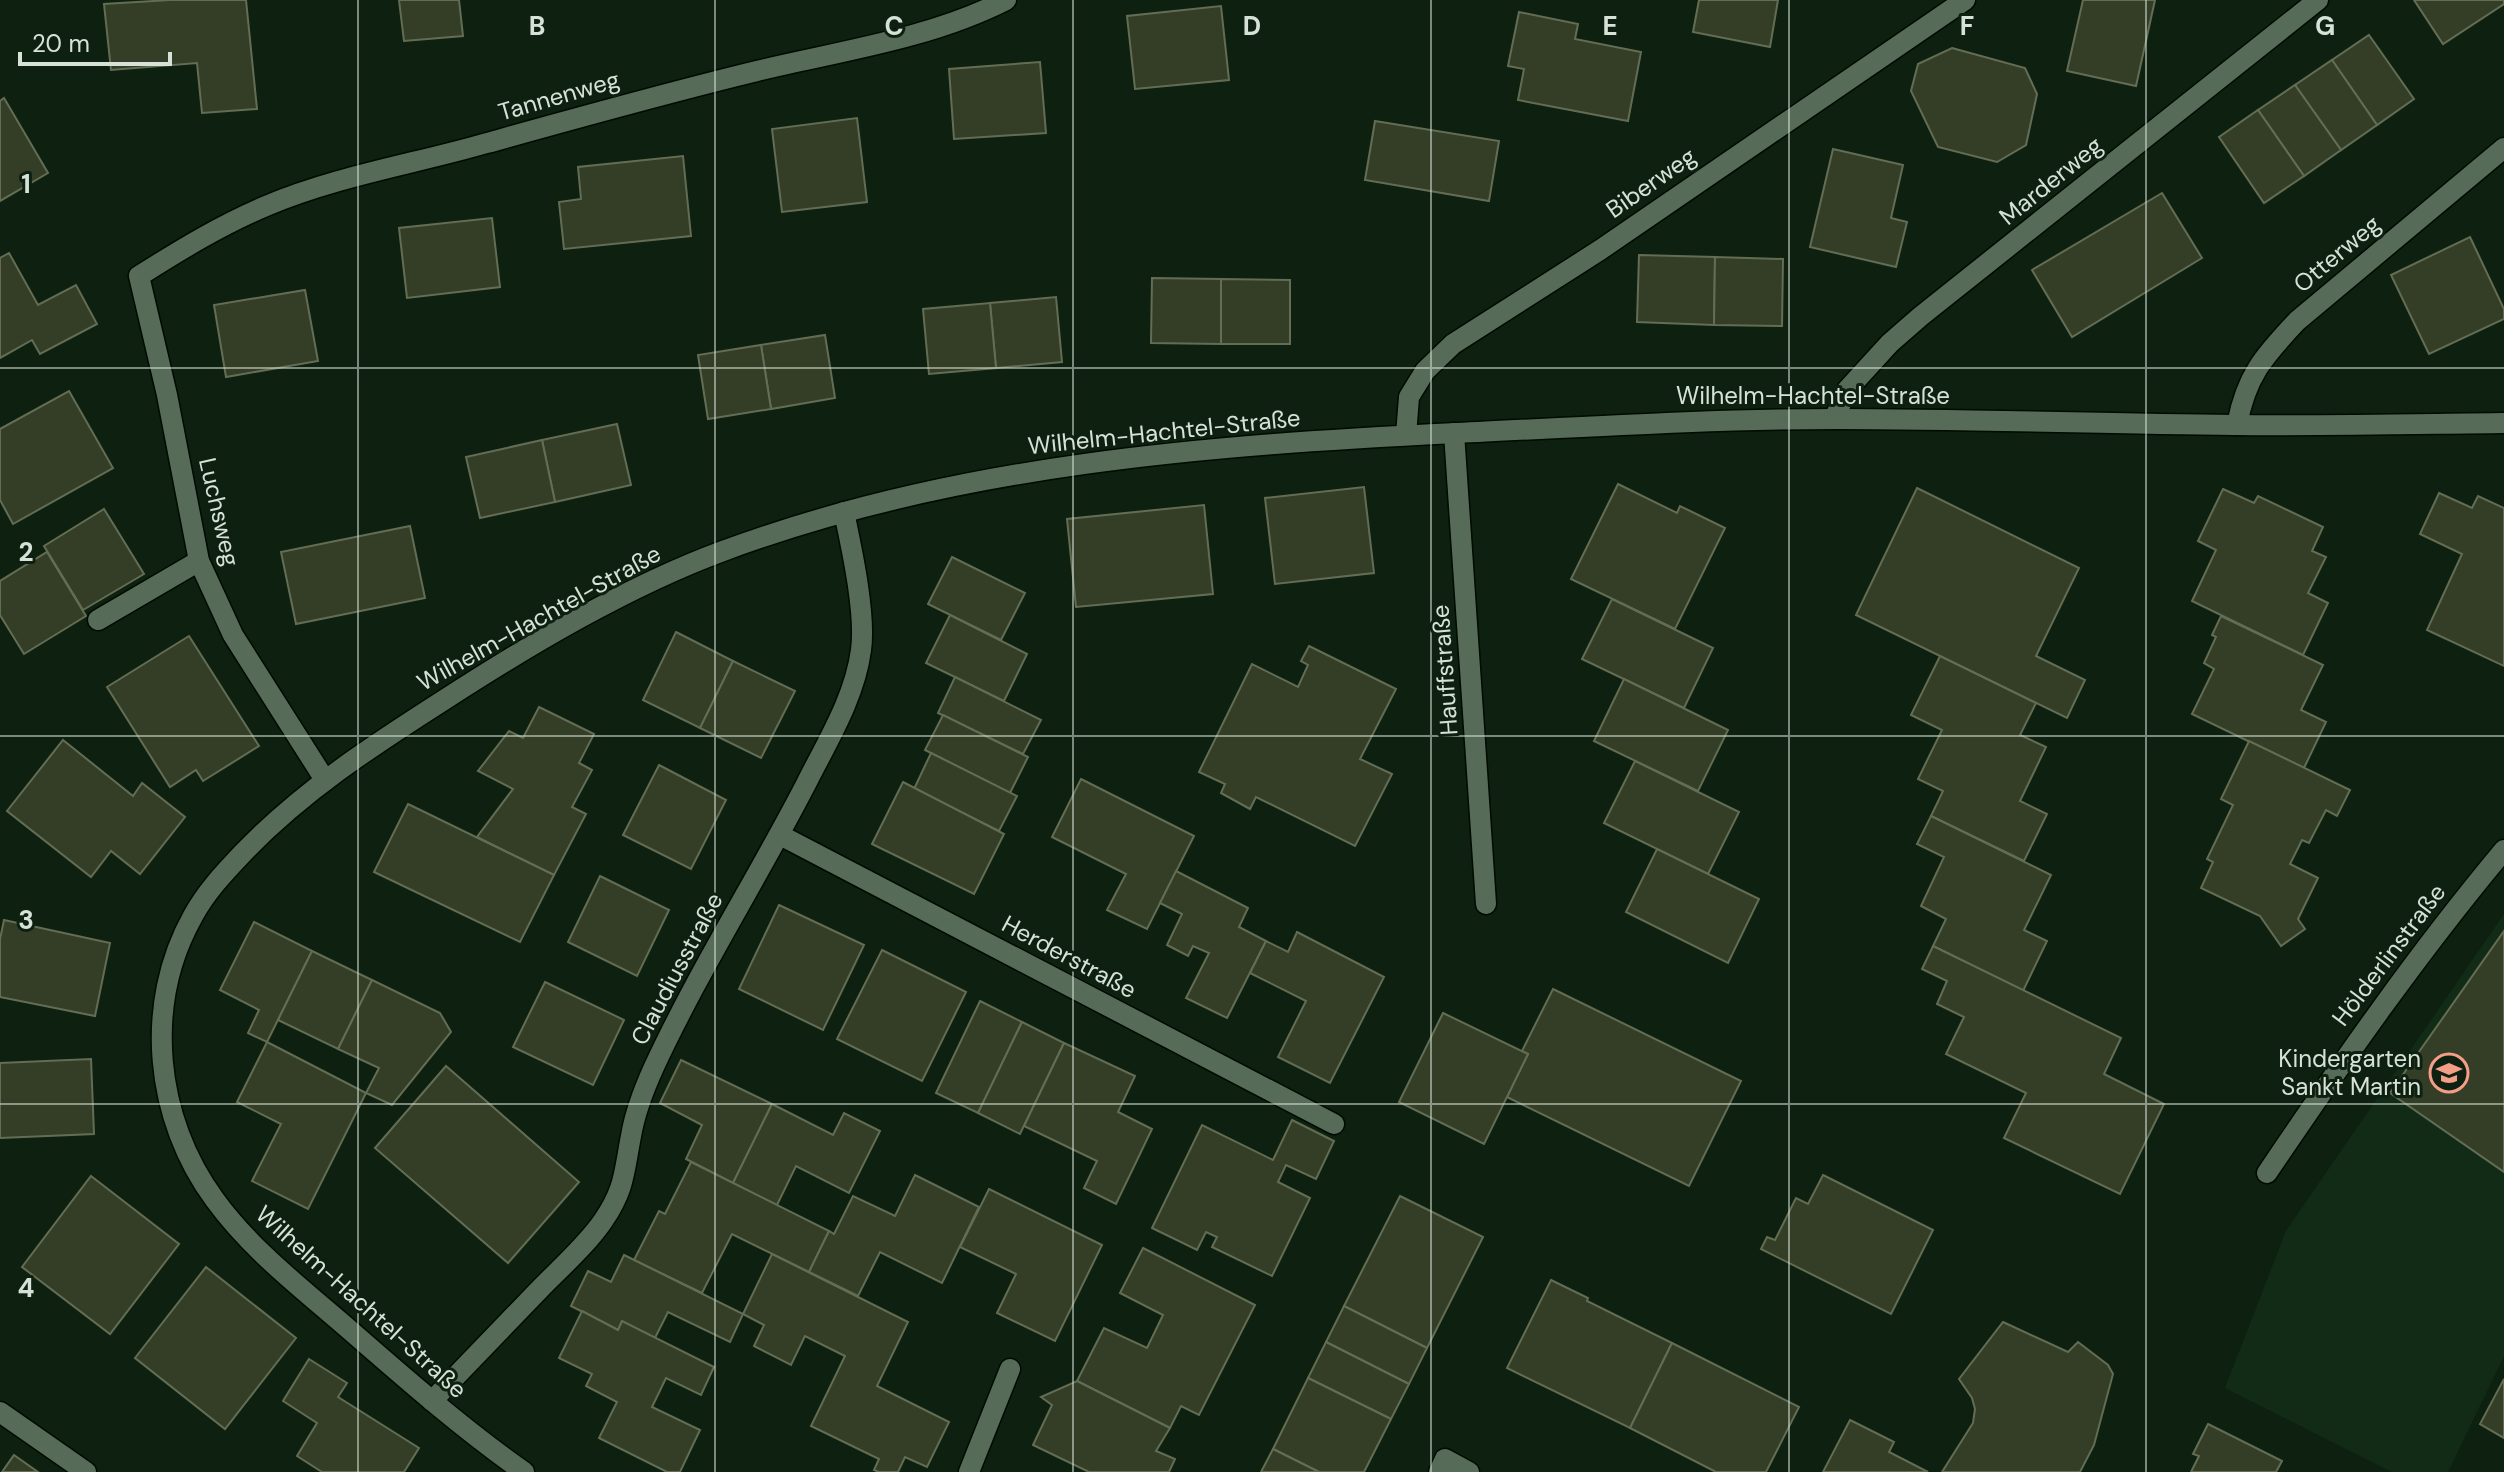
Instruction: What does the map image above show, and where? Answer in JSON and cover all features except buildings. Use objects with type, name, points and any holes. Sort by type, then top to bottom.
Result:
[{"type":"street","name":"Tannenweg","points":[[139,276],[202,237],[268,205],[338,182],[663,94],[883,42],[938,27],[1006,0]]},
{"type":"street","name":"Biberweg","points":[[1406,435],[1409,397],[1425,371],[1453,344],[1600,250],[1965,0]]},
{"type":"street","name":"Marderweg","points":[[1834,419],[1847,390],[1890,343],[2318,0]]},
{"type":"street","name":"Otterweg","points":[[2237,425],[2242,398],[2253,374],[2272,347],[2297,321],[2504,148]]},
{"type":"street","name":"Luchsweg","points":[[139,276],[167,395],[199,561],[233,635],[325,780]]},
{"type":"street","name":"Wilhelm-Hachtel-Straße","points":[[524,1472],[432,1401],[238,1230],[194,1168],[167,1099],[162,1064],[163,1021],[168,982],[195,911],[219,878],[251,845],[325,780],[465,686],[605,606],[719,552],[844,512],[923,493],[1100,461],[1406,435],[1635,424],[1834,419],[2237,425],[2504,423]]},
{"type":"street","name":"Hauffstraße","points":[[1454,433],[1486,904]]},
{"type":"street","name":"Claudiusstraße","points":[[432,1401],[577,1251],[602,1223],[619,1195],[635,1121],[653,1070],[678,1018],[780,835],[858,673],[862,646],[861,621],[844,512]]},
{"type":"street","points":[[98,620],[199,561]]},
{"type":"street","name":"Herderstraße","points":[[780,835],[1334,1124]]},
{"type":"street","name":"Hölderlinstraße","points":[[2267,1173],[2380,1009],[2462,900],[2501,860]]},
{"type":"street","points":[[969,1472],[1010,1369]]},
{"type":"street","points":[[0,1412],[86,1472]]},
{"type":"street","points":[[1439,1472],[1445,1459],[1469,1472]]},
{"type":"shaded area","name":"Kindergarten Sankt Martin","points":[[2504,914],[2504,1356],[2448,1472],[2392,1472],[2225,1388],[2286,1231]]},
{"type":"place","name":"Kindergarten Sankt Martin","points":[[2449,1073]]}]
